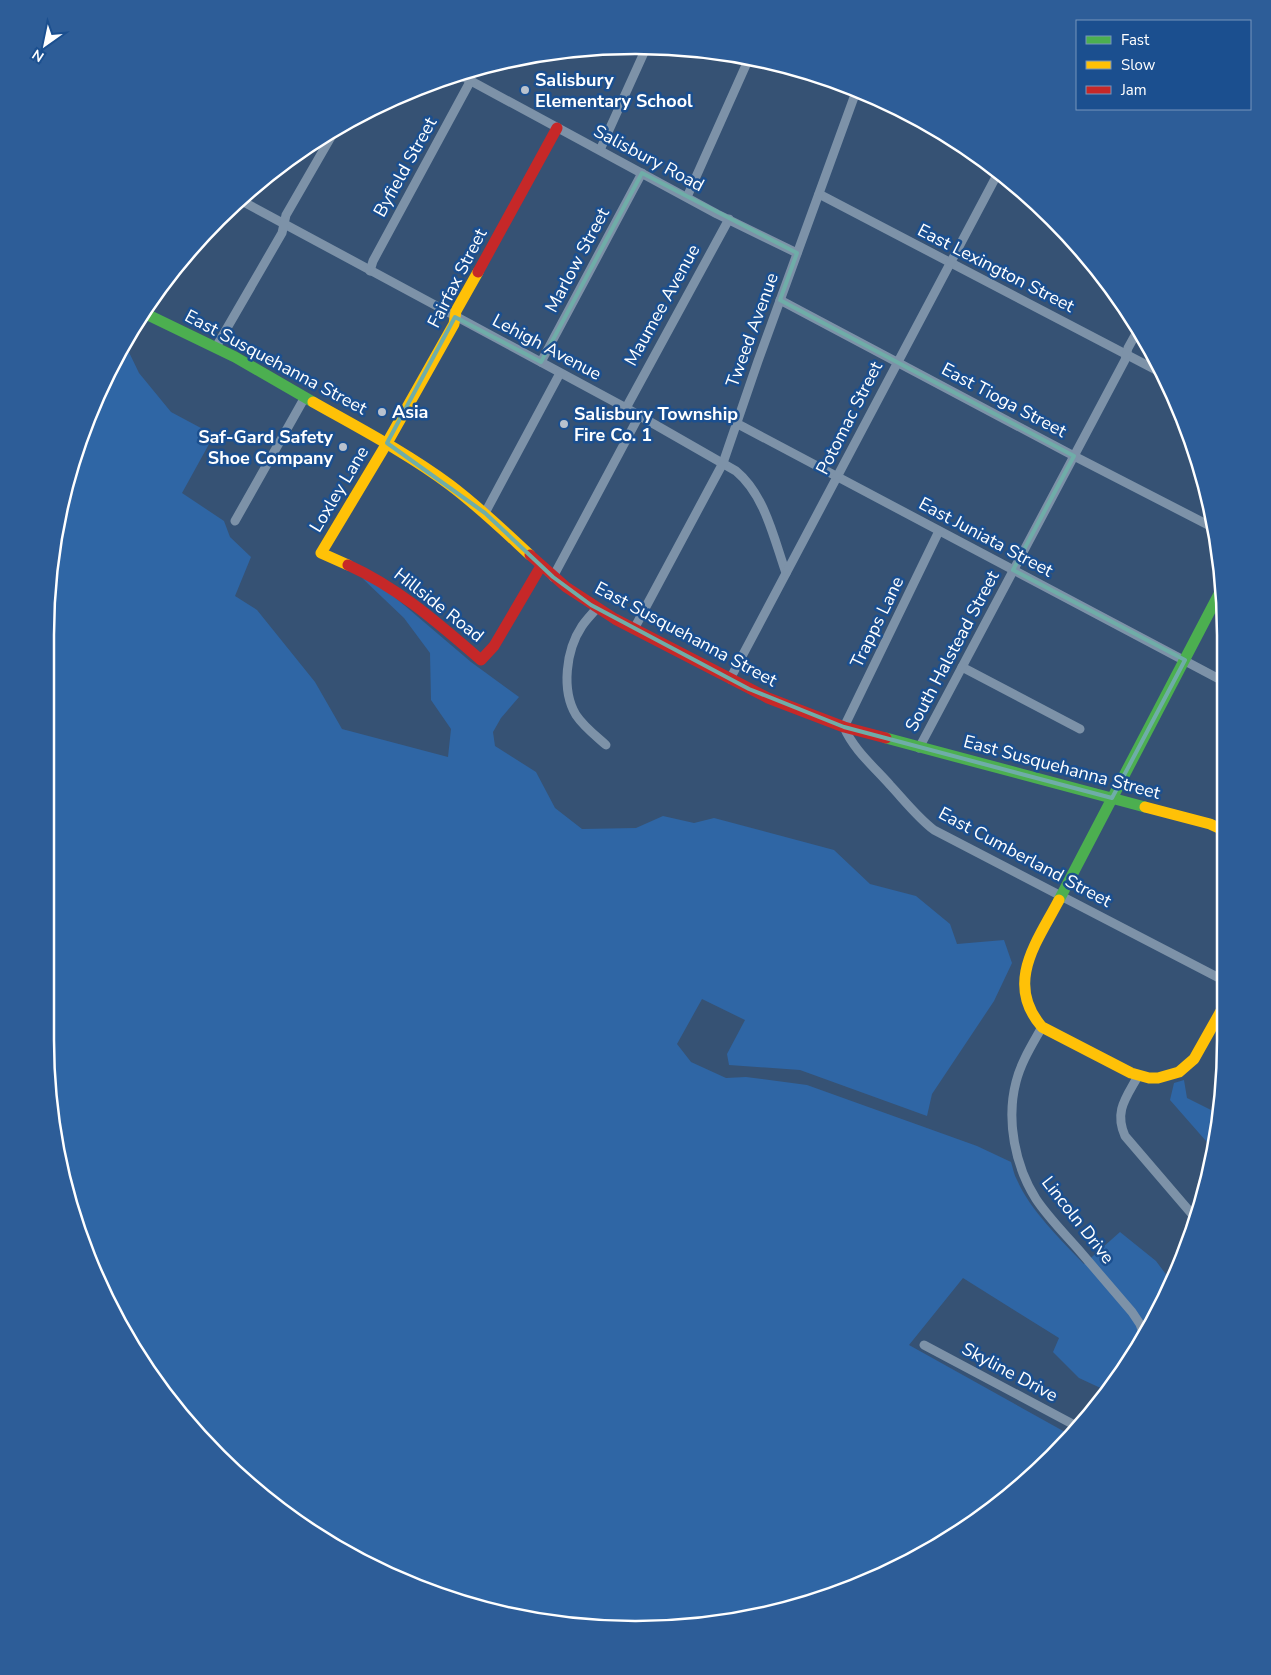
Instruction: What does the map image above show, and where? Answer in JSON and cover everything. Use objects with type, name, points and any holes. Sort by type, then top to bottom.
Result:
[{"type":"street","points":[[600,150],[643,54]]},
{"type":"street","points":[[686,197],[746,65]]},
{"type":"street","name":"Salisbury Road","points":[[471,80],[642,174],[797,253]]},
{"type":"street","name":"Byfield Street","points":[[370,271],[372,261],[471,80]]},
{"type":"street","name":"Tweed Avenue","points":[[634,629],[723,463],[854,97]]},
{"type":"street","name":"Fairfax Street","points":[[387,443],[454,324],[456,311],[556,128]]},
{"type":"street","points":[[216,347],[282,233],[286,216],[327,143]]},
{"type":"street","name":"Marlow Street","points":[[541,362],[642,174]]},
{"type":"street","name":"Potomac Street","points":[[730,679],[995,178]]},
{"type":"street","name":"East Lexington Street","points":[[819,194],[1151,367]]},
{"type":"street","name":"Lehigh Avenue","points":[[246,203],[626,408],[723,463],[744,478],[757,496],[786,573]]},
{"type":"street","name":"Maumee Avenue","points":[[626,408],[729,219]]},
{"type":"street","name":"East Tioga Street","points":[[780,300],[1206,524]]},
{"type":"street","name":"East Susquehanna Street","points":[[150,316],[216,347],[387,443],[449,484],[485,513],[553,577],[597,608],[730,679],[794,709],[844,727],[1217,827]]},
{"type":"street","name":"South Halstead Street","points":[[919,748],[1125,360],[1135,338]]},
{"type":"street","points":[[485,513],[560,373]]},
{"type":"street","points":[[234,521],[305,397]]},
{"type":"street","points":[[553,577],[639,416]]},
{"type":"street","name":"East Juniata Street","points":[[736,424],[1217,678]]},
{"type":"street","name":"Loxley Lane","points":[[321,553],[387,443]]},
{"type":"street","name":"Trapps Lane","points":[[844,727],[939,531]]},
{"type":"street","name":"Hillside Road","points":[[321,553],[357,569],[407,598],[481,660],[494,646],[541,566]]},
{"type":"street","points":[[1216,600],[1031,953],[1023,974],[1024,996],[1027,1007],[1032,1017],[1042,1027],[1138,1076],[1149,1078],[1169,1076],[1186,1066],[1199,1051],[1217,1018]]},
{"type":"street","points":[[597,608],[581,627],[570,652],[567,688],[571,706],[582,723],[606,745]]},
{"type":"street","points":[[962,667],[1080,729]]},
{"type":"street","name":"East Cumberland Street","points":[[844,727],[856,747],[928,825],[1217,977]]},
{"type":"street","name":"Lincoln Drive","points":[[1042,1027],[1021,1066],[1014,1091],[1012,1124],[1020,1163],[1029,1186],[1045,1211],[1132,1312],[1141,1327]]},
{"type":"street","points":[[1138,1076],[1122,1105],[1120,1121],[1125,1136],[1190,1212]]},
{"type":"street","name":"Skyline Drive","points":[[924,1345],[1072,1424]]},
{"type":"highlighted area","points":[[642,173],[797,253],[780,300],[1074,456],[1013,570],[1185,660],[1112,798],[844,727],[749,689],[591,605],[553,577],[485,513],[387,443],[455,317],[541,362]]},
{"type":"shaded area","points":[[129,351],[139,373],[171,412],[214,435],[182,493],[224,521],[230,537],[251,557],[235,596],[257,610],[315,682],[342,729],[448,757],[451,729],[431,700],[430,653],[404,618],[362,578],[384,588],[471,662],[519,697],[501,718],[493,732],[495,746],[536,772],[555,808],[582,829],[636,828],[663,816],[694,823],[714,818],[834,850],[870,884],[916,896],[950,924],[957,944],[1004,940],[1012,963],[994,1001],[932,1094],[927,1116],[800,1070],[729,1065],[727,1054],[745,1020],[702,999],[677,1044],[691,1062],[726,1078],[746,1077],[807,1085],[977,1146],[1011,1162],[1016,1178],[1030,1202],[1047,1224],[1084,1264],[1120,1232],[1156,1261],[1167,1275],[1139,1330],[1101,1388],[1079,1378],[1053,1352],[1059,1338],[963,1278],[909,1345],[1065,1432],[1019,1477],[990,1501],[959,1523],[893,1561],[858,1577],[786,1601],[749,1610],[674,1620],[597,1620],[522,1610],[485,1601],[413,1577],[345,1543],[281,1501],[224,1451],[174,1394],[132,1330],[98,1262],[74,1190],[65,1153],[55,1078],[55,597],[65,522],[74,485],[98,413]]},
{"type":"shaded area","points":[[1184,1080],[1187,1098],[1212,1111],[1208,1143],[1170,1100],[1174,1083]]},
{"type":"traffic: fast","points":[[150,316],[235,357],[313,402]]},
{"type":"traffic: fast","points":[[1059,900],[1216,599]]},
{"type":"traffic: fast","points":[[886,738],[1145,807]]},
{"type":"traffic: slow","points":[[348,565],[321,553],[387,443],[454,324],[456,311],[478,272]]},
{"type":"traffic: slow","points":[[313,402],[383,441],[434,473],[471,501],[530,555]]},
{"type":"traffic: slow","points":[[1145,807],[1217,827]]},
{"type":"traffic: slow","points":[[1059,900],[1034,947],[1025,979],[1026,994],[1031,1011],[1042,1027],[1131,1073],[1149,1078],[1158,1078],[1179,1072],[1194,1059],[1217,1018]]},
{"type":"traffic: jam","points":[[478,272],[557,128]]},
{"type":"traffic: jam","points":[[530,555],[566,587],[615,619],[768,698],[844,727],[886,738]]},
{"type":"traffic: jam","points":[[348,565],[367,574],[401,596],[434,620],[481,660],[494,646],[541,566]]},
{"type":"place","name":"Salisbury Elementary School","points":[[525,90]]},
{"type":"place","name":"Asia","points":[[382,412]]},
{"type":"place","name":"Salisbury Township Fire Co. 1","points":[[564,424]]},
{"type":"place","name":"Saf-Gard Safety Shoe Company","points":[[343,447]]}]
